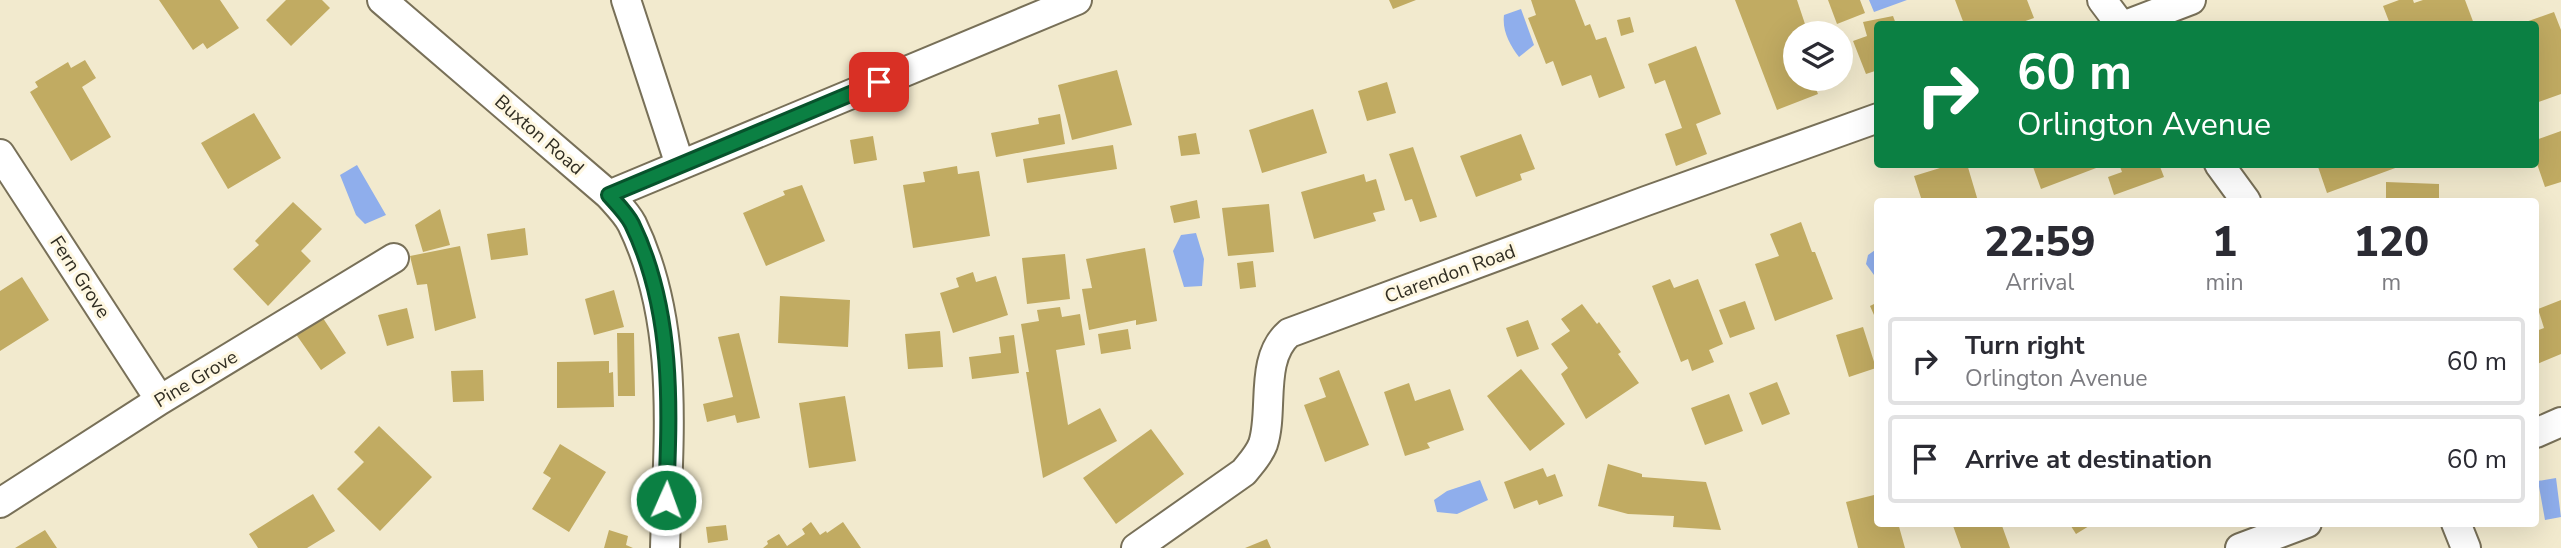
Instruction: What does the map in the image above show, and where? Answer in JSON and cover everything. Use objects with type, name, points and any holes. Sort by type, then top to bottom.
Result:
[{"type":"street","name":"Buxton Road","points":[[382,0],[609,195],[632,222],[651,276],[665,334],[669,404],[665,548]]},
{"type":"street","points":[[626,0],[680,165]]},
{"type":"street","points":[[609,195],[1077,0]]},
{"type":"street","points":[[2102,0],[2118,21]]},
{"type":"street","points":[[2136,21],[2191,0]]},
{"type":"street","name":"Clarendon Road","points":[[1136,548],[1244,472],[1258,456],[1264,441],[1268,390],[1274,359],[1279,343],[1289,333],[1874,119]]},
{"type":"street","name":"Fern Grove","points":[[0,153],[160,400]]},
{"type":"street","points":[[2223,168],[2244,198]]},
{"type":"street","name":"Pine Grove","points":[[0,503],[160,400],[394,258]]},
{"type":"street","points":[[2539,432],[2561,422]]},
{"type":"street","points":[[2240,548],[2296,527]]},
{"type":"street","points":[[2458,527],[2466,548]]},
{"type":"water","points":[[1869,0],[1907,0],[1874,12]]},
{"type":"water","points":[[1521,9],[1534,45],[1519,57],[1507,38],[1504,15]]},
{"type":"water","points":[[357,165],[386,215],[365,224],[356,215],[340,175]]},
{"type":"water","points":[[1196,233],[1204,259],[1202,286],[1184,287],[1173,251],[1181,235]]},
{"type":"water","points":[[1874,251],[1874,275],[1866,264],[1868,255]]},
{"type":"water","points":[[2556,478],[2561,517],[2545,520],[2539,481]]},
{"type":"water","points":[[1480,480],[1488,500],[1457,514],[1437,512],[1434,500],[1447,491]]},
{"type":"building","points":[[159,0],[220,0],[239,28],[207,49],[203,43],[193,50]]},
{"type":"building","points":[[286,0],[322,0],[330,8],[291,46],[266,20]]},
{"type":"building","points":[[1389,0],[1416,0],[1393,9]]},
{"type":"building","points":[[1531,0],[1575,0],[1585,26],[1590,24],[1596,40],[1606,37],[1625,88],[1599,98],[1591,75],[1562,86],[1553,61],[1546,64],[1528,18],[1536,15]]},
{"type":"building","points":[[1735,0],[1797,0],[1804,21],[1783,21],[1783,91],[1817,91],[1818,94],[1777,110]]},
{"type":"building","points":[[1828,0],[1860,0],[1865,13],[1845,21],[1836,21]]},
{"type":"building","points":[[1955,0],[2027,0],[2034,18],[2026,21],[1963,21]]},
{"type":"building","points":[[2399,0],[2413,0],[2414,3],[2423,0],[2465,0],[2473,21],[2389,21],[2383,6]]},
{"type":"building","points":[[2554,12],[2561,30],[2561,94],[2539,102],[2539,21],[2528,21]]},
{"type":"building","points":[[1893,16],[1895,21],[1874,21],[1874,71],[1866,74],[1853,41],[1867,36],[1863,22]]},
{"type":"building","points":[[1630,17],[1634,32],[1621,36],[1617,20]]},
{"type":"building","points":[[1696,46],[1721,114],[1696,124],[1707,154],[1676,166],[1665,134],[1682,128],[1665,80],[1655,84],[1648,64]]},
{"type":"building","points":[[85,60],[96,78],[82,87],[111,137],[71,161],[30,92],[38,87],[35,82],[68,62],[71,68]]},
{"type":"building","points":[[1117,70],[1132,125],[1072,140],[1058,85]]},
{"type":"building","points":[[1387,82],[1396,113],[1367,121],[1358,91]]},
{"type":"building","points":[[1313,109],[1327,153],[1262,173],[1249,130]]},
{"type":"building","points":[[254,113],[281,158],[228,189],[201,143]]},
{"type":"building","points":[[1060,114],[1065,144],[996,157],[991,133],[1039,124],[1038,118]]},
{"type":"building","points":[[2561,131],[2561,182],[2545,187],[2538,168],[2539,139]]},
{"type":"building","points":[[1196,133],[1200,154],[1181,156],[1178,136]]},
{"type":"building","points":[[1521,134],[1535,169],[1520,174],[1522,180],[1476,197],[1460,156]]},
{"type":"building","points":[[873,136],[877,160],[854,164],[850,140]]},
{"type":"building","points":[[1113,145],[1117,169],[1027,183],[1023,159]]},
{"type":"building","points":[[1413,147],[1437,217],[1420,222],[1412,199],[1405,201],[1389,154]]},
{"type":"building","points":[[957,166],[958,174],[979,171],[990,236],[913,248],[903,185],[925,182],[923,172]]},
{"type":"building","points":[[1940,168],[1968,168],[1977,198],[1921,198],[1914,176]]},
{"type":"building","points":[[2033,168],[2096,168],[2041,189]]},
{"type":"building","points":[[2120,168],[2161,168],[2164,177],[2114,195],[2108,177],[2122,172]]},
{"type":"building","points":[[2318,168],[2395,168],[2327,193]]},
{"type":"building","points":[[1364,174],[1366,182],[1376,179],[1385,210],[1373,213],[1376,221],[1314,239],[1301,192]]},
{"type":"building","points":[[2386,182],[2439,184],[2439,198],[2386,198]]},
{"type":"building","points":[[802,185],[825,241],[766,266],[743,213],[785,195],[783,191]]},
{"type":"building","points":[[1197,200],[1200,218],[1174,223],[1170,206]]},
{"type":"building","points":[[293,202],[322,229],[301,251],[311,261],[268,306],[233,269],[259,245],[255,241]]},
{"type":"building","points":[[1269,204],[1274,252],[1228,256],[1222,208]]},
{"type":"building","points":[[440,209],[450,245],[423,252],[415,225]]},
{"type":"building","points":[[1801,222],[1833,299],[1775,321],[1755,264],[1779,256],[1770,234]]},
{"type":"building","points":[[525,228],[528,255],[491,260],[487,234]]},
{"type":"building","points":[[460,246],[476,318],[435,331],[427,284],[417,285],[410,256]]},
{"type":"building","points":[[1145,248],[1157,321],[1136,325],[1136,320],[1089,330],[1082,289],[1092,288],[1086,259]]},
{"type":"building","points":[[1065,254],[1070,299],[1027,304],[1022,258]]},
{"type":"building","points":[[1253,261],[1256,287],[1240,289],[1237,263]]},
{"type":"building","points":[[973,272],[976,282],[996,276],[1008,315],[953,333],[940,293],[959,287],[956,278]]},
{"type":"building","points":[[22,277],[49,320],[0,351],[0,291]]},
{"type":"building","points":[[1670,279],[1674,288],[1698,279],[1723,344],[1709,350],[1714,362],[1692,371],[1688,359],[1681,362],[1652,286]]},
{"type":"building","points":[[614,290],[624,327],[594,335],[585,299]]},
{"type":"building","points":[[780,296],[850,300],[848,347],[778,343]]},
{"type":"building","points":[[2561,300],[2561,354],[2539,363],[2539,330],[2544,328],[2539,309]]},
{"type":"building","points":[[1745,301],[1755,329],[1730,338],[1719,310]]},
{"type":"building","points":[[1582,304],[1621,352],[1618,354],[1639,383],[1586,419],[1561,374],[1568,368],[1551,344],[1570,331],[1561,319]]},
{"type":"building","points":[[1060,307],[1062,317],[1080,314],[1085,345],[1056,350],[1068,425],[1100,408],[1117,441],[1043,478],[1021,324],[1039,321],[1037,310]]},
{"type":"building","points":[[407,308],[414,338],[387,346],[378,315]]},
{"type":"building","points":[[319,312],[346,353],[321,370],[293,330]]},
{"type":"building","points":[[1528,320],[1539,349],[1517,357],[1506,328]]},
{"type":"building","points":[[1863,327],[1874,369],[1849,377],[1836,335]]},
{"type":"building","points":[[1128,329],[1131,349],[1101,354],[1098,334]]},
{"type":"building","points":[[940,331],[943,367],[908,369],[905,334]]},
{"type":"building","points":[[617,333],[634,333],[635,396],[618,396]]},
{"type":"building","points":[[739,333],[760,418],[737,423],[735,415],[707,422],[703,404],[733,397],[718,337]]},
{"type":"building","points":[[1014,335],[1019,373],[972,379],[969,357],[1001,353],[999,337]]},
{"type":"building","points":[[609,361],[609,373],[613,372],[614,407],[557,408],[557,362]]},
{"type":"building","points":[[1521,369],[1565,424],[1530,451],[1487,396]]},
{"type":"building","points":[[483,370],[484,401],[453,402],[451,371]]},
{"type":"building","points":[[1339,370],[1369,445],[1325,462],[1304,405],[1326,397],[1319,378]]},
{"type":"building","points":[[1777,382],[1790,414],[1762,425],[1749,393]]},
{"type":"building","points":[[1409,383],[1415,401],[1450,389],[1464,430],[1427,443],[1430,448],[1405,456],[1384,392]]},
{"type":"building","points":[[1729,394],[1743,431],[1705,445],[1691,408]]},
{"type":"building","points":[[845,396],[856,461],[809,468],[799,403]]},
{"type":"building","points":[[379,426],[432,477],[380,531],[337,489],[364,462],[354,452]]},
{"type":"building","points":[[1151,429],[1184,474],[1116,524],[1083,478]]},
{"type":"building","points":[[560,444],[606,472],[569,532],[532,509],[551,478],[543,473]]},
{"type":"building","points":[[1608,464],[1642,474],[1642,477],[1706,482],[1721,530],[1673,527],[1674,516],[1628,514],[1598,506]]},
{"type":"building","points":[[1543,468],[1547,477],[1555,474],[1563,496],[1539,505],[1537,500],[1514,509],[1504,482]]},
{"type":"building","points":[[313,494],[335,531],[307,548],[258,548],[249,534]]},
{"type":"building","points":[[1874,495],[1874,527],[1899,527],[1905,548],[1858,548],[1846,502]]},
{"type":"building","points":[[811,522],[820,535],[843,522],[861,548],[763,548],[768,544],[767,541],[779,534],[787,546],[805,534],[802,529]]},
{"type":"building","points":[[726,525],[728,540],[708,543],[706,527]]},
{"type":"building","points":[[1953,527],[2002,527],[2010,548],[1961,548]]},
{"type":"building","points":[[2072,527],[2087,527],[2076,534]]},
{"type":"building","points":[[45,530],[57,548],[15,548]]},
{"type":"building","points":[[609,530],[628,536],[626,545],[633,548],[604,548]]},
{"type":"building","points":[[1267,539],[1271,548],[1245,548]]},
{"type":"route","points":[[666,500],[669,404],[665,334],[651,276],[632,222],[609,195],[879,82]]}]
